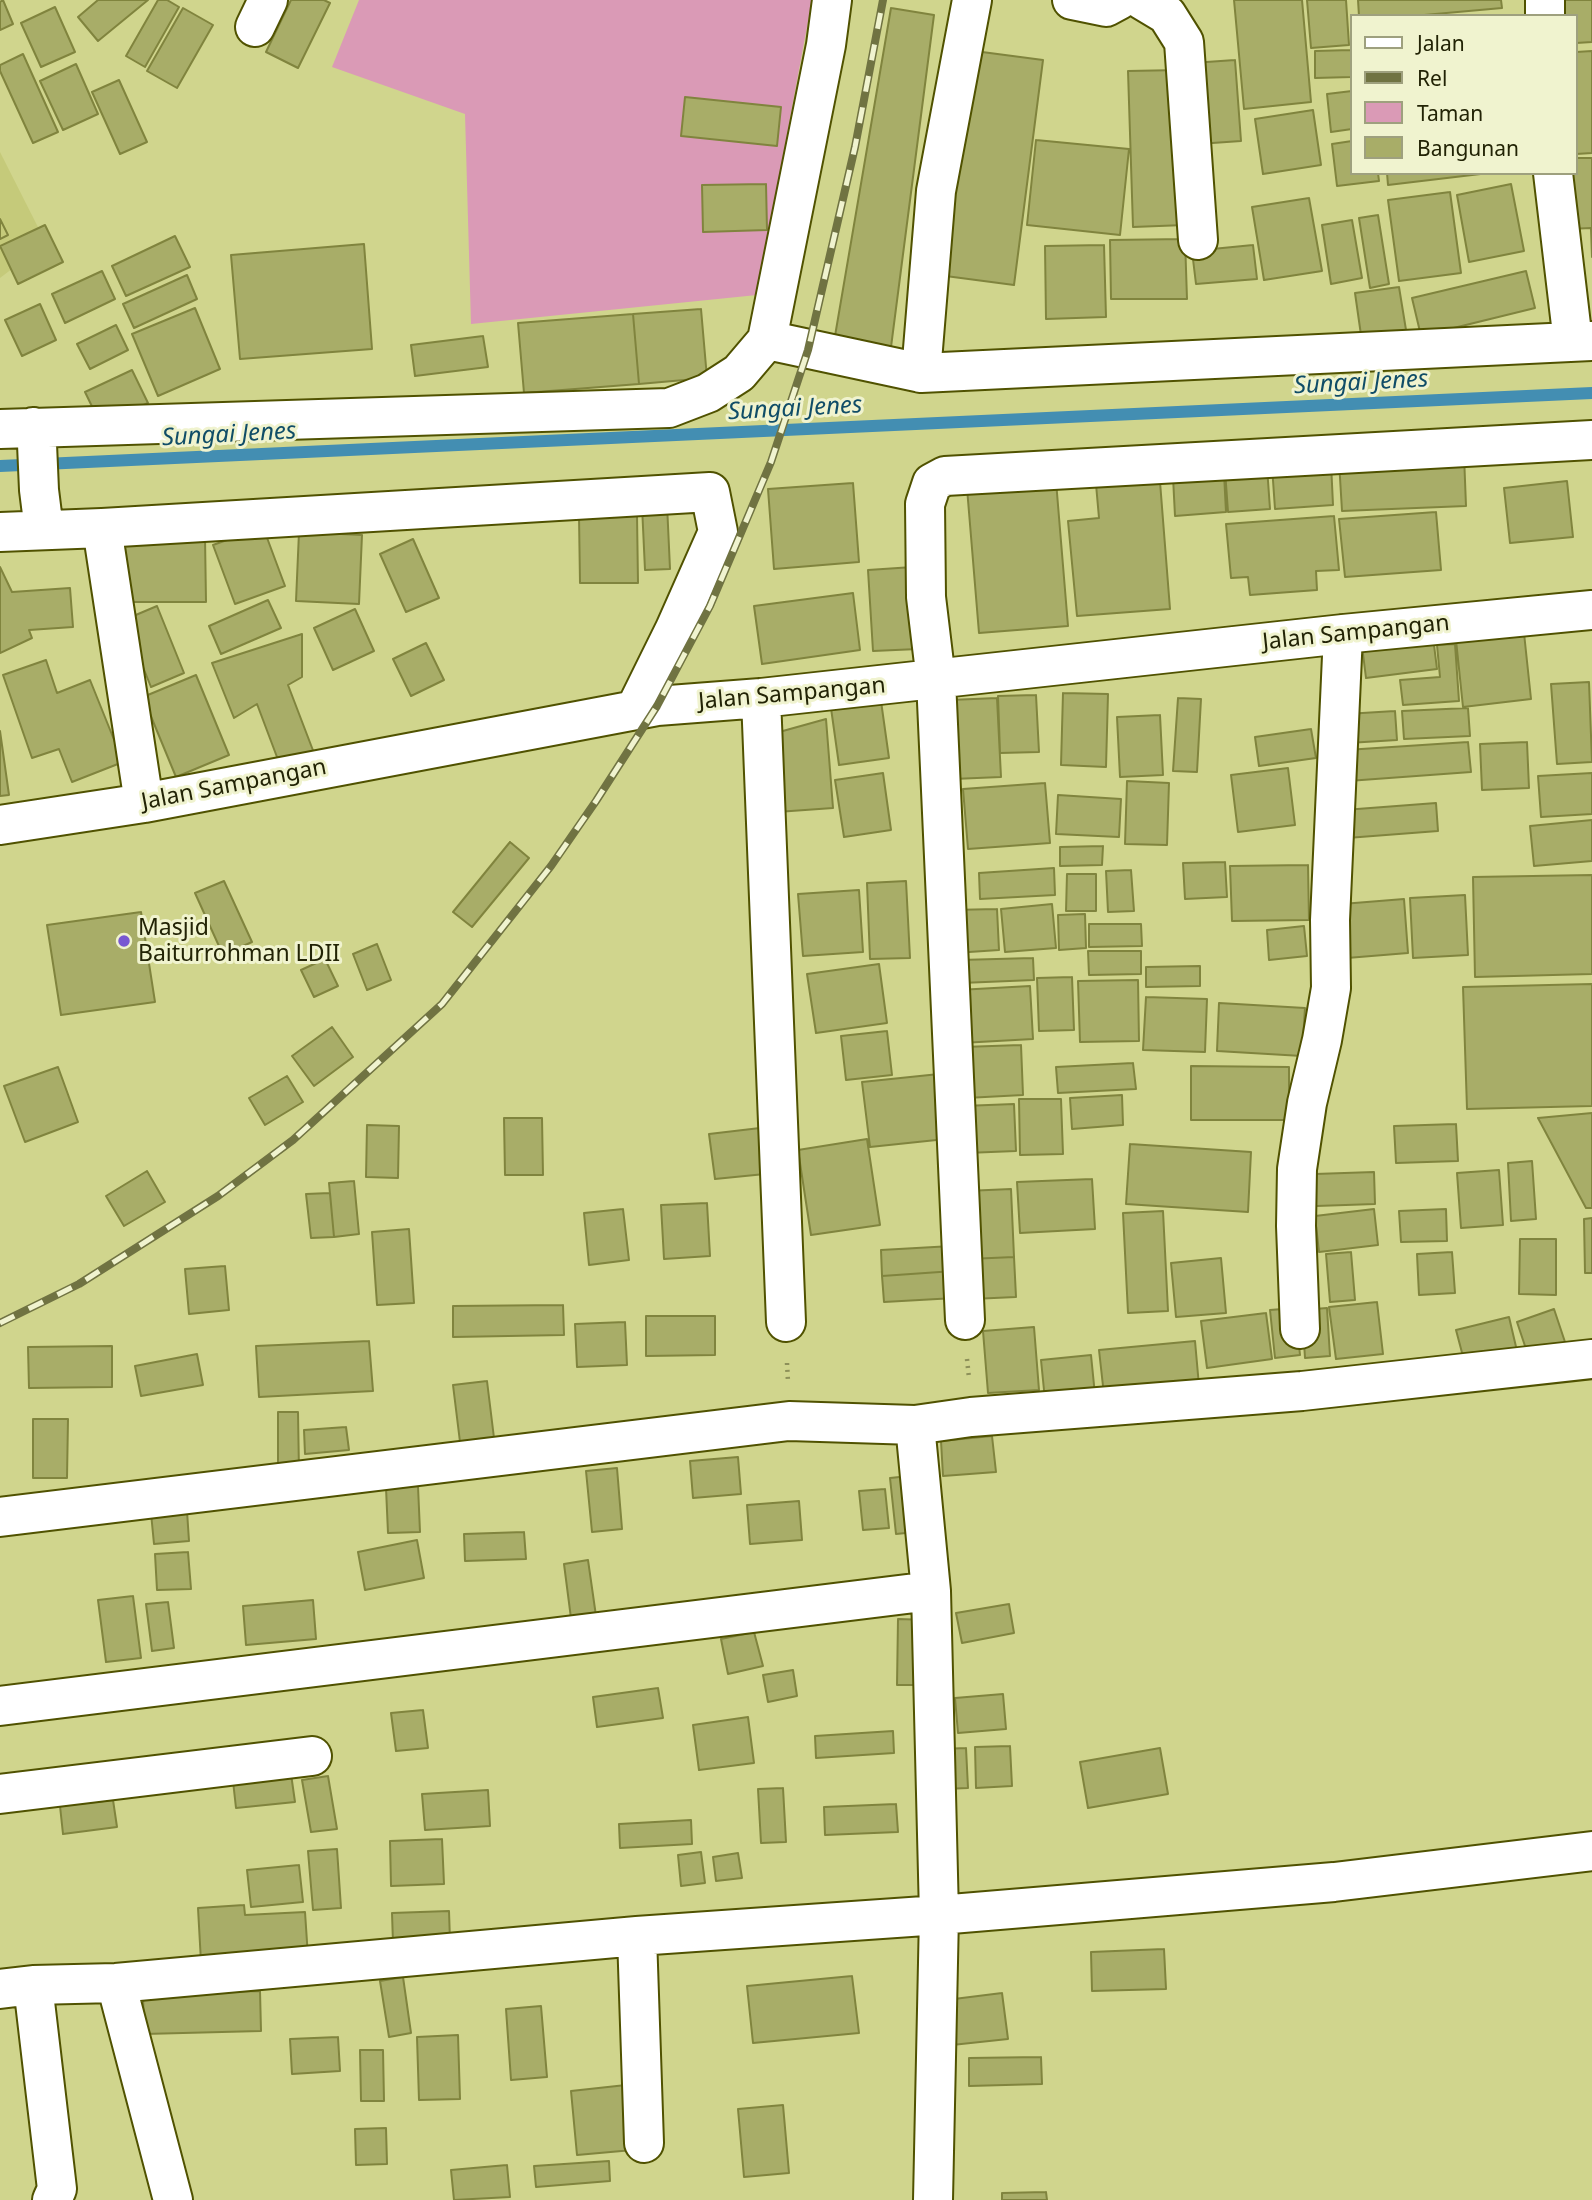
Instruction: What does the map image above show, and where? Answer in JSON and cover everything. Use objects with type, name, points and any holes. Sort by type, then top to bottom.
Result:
[{"type":"street","points":[[44,530],[39,490],[23,433],[669,408],[708,393],[739,373],[767,340],[826,45],[832,0]]},
{"type":"street","points":[[921,373],[936,191],[972,0]]},
{"type":"street","points":[[1072,0],[1106,7],[1119,0]]},
{"type":"street","points":[[1142,0],[1167,15],[1184,42],[1198,240]]},
{"type":"street","points":[[767,340],[921,373],[1582,342],[1553,175]]},
{"type":"street","points":[[965,1320],[936,680],[926,597],[925,504],[932,483],[945,476],[1592,440]]},
{"type":"street","points":[[0,532],[710,492],[718,532],[635,710]]},
{"type":"street","points":[[103,528],[144,803]]},
{"type":"street","name":"Jalan Sampangan","points":[[0,825],[144,803],[657,706],[761,698],[1343,634],[1592,610]]},
{"type":"street","points":[[1300,1329],[1297,1169],[1307,1103],[1331,988],[1330,920],[1343,634]]},
{"type":"street","points":[[761,698],[786,1322]]},
{"type":"street","points":[[0,1517],[789,1421],[915,1425],[971,1417],[1303,1391],[1592,1359]]},
{"type":"street","points":[[915,1425],[932,1591],[939,1915],[933,2200]]},
{"type":"street","points":[[0,1706],[932,1591]]},
{"type":"street","points":[[0,1794],[312,1756]]},
{"type":"street","points":[[52,2200],[57,2189],[17,1987],[116,1983],[637,1937],[1334,1882],[1592,1851]]},
{"type":"street","points":[[637,1937],[644,2143]]},
{"type":"street","points":[[116,1983],[173,2200]]},
{"type":"path","points":[[965,1320],[971,1417]]},
{"type":"path","points":[[786,1322],[789,1421]]},
{"type":"shaded area","points":[[0,152],[46,243],[0,278]]},
{"type":"green space","points":[[359,0],[812,0],[757,295],[471,324],[465,114],[332,67]]},
{"type":"building","points":[[3,0],[13,24],[0,30],[0,2]]},
{"type":"building","points":[[98,0],[148,0],[98,41],[78,17]]},
{"type":"building","points":[[158,0],[167,0],[179,7],[145,67],[126,56]]},
{"type":"building","points":[[291,0],[324,0],[330,3],[298,68],[266,52]]},
{"type":"building","points":[[1234,0],[1302,0],[1311,102],[1244,109]]},
{"type":"building","points":[[1307,0],[1346,0],[1349,45],[1311,48]]},
{"type":"building","points":[[1358,0],[1501,0],[1502,8],[1435,14],[1359,14]]},
{"type":"building","points":[[1557,0],[1592,0],[1592,42],[1578,43],[1578,14],[1558,14]]},
{"type":"building","points":[[55,7],[75,52],[41,67],[21,23]]},
{"type":"building","points":[[183,8],[213,25],[177,88],[147,71]]},
{"type":"building","points":[[891,8],[934,15],[891,347],[835,336]]},
{"type":"building","points":[[967,50],[1043,60],[1014,285],[938,275]]},
{"type":"building","points":[[1350,50],[1350,77],[1315,78],[1315,51]]},
{"type":"building","points":[[1592,51],[1592,153],[1578,154],[1578,52]]},
{"type":"building","points":[[23,54],[58,132],[33,143],[0,71],[0,65]]},
{"type":"building","points":[[1235,60],[1241,141],[1198,144],[1192,63]]},
{"type":"building","points":[[76,64],[98,114],[63,130],[40,81]]},
{"type":"building","points":[[1180,70],[1185,225],[1133,227],[1128,71]]},
{"type":"building","points":[[119,80],[147,142],[120,154],[92,92]]},
{"type":"building","points":[[1350,91],[1350,129],[1331,132],[1327,94]]},
{"type":"building","points":[[685,97],[781,107],[777,146],[681,136]]},
{"type":"building","points":[[1313,110],[1321,165],[1263,174],[1255,119]]},
{"type":"building","points":[[1036,140],[1129,149],[1120,235],[1027,225]]},
{"type":"building","points":[[1350,141],[1350,175],[1378,175],[1379,181],[1337,186],[1332,144]]},
{"type":"building","points":[[1578,158],[1592,158],[1592,257],[1591,228],[1569,229],[1566,175],[1578,175]]},
{"type":"building","points":[[1387,175],[1472,175],[1388,185]]},
{"type":"building","points":[[766,184],[767,230],[703,232],[702,185]]},
{"type":"building","points":[[1511,184],[1524,251],[1469,262],[1457,195]]},
{"type":"building","points":[[1450,192],[1461,273],[1399,281],[1388,200]]},
{"type":"building","points":[[1309,198],[1322,271],[1264,280],[1252,207]]},
{"type":"building","points":[[1378,215],[1389,284],[1370,288],[1359,218]]},
{"type":"building","points":[[0,219],[8,235],[0,239]]},
{"type":"building","points":[[0,219],[8,235],[0,239]]},
{"type":"building","points":[[1352,220],[1362,278],[1331,284],[1322,225]]},
{"type":"building","points":[[45,225],[63,262],[18,284],[0,246]]},
{"type":"building","points":[[175,236],[190,267],[126,296],[112,266]]},
{"type":"building","points":[[1185,239],[1187,299],[1111,299],[1110,240]]},
{"type":"building","points":[[364,244],[372,349],[240,359],[231,255]]},
{"type":"building","points":[[1104,245],[1106,317],[1046,319],[1045,246]]},
{"type":"building","points":[[1253,245],[1257,279],[1196,284],[1192,251]]},
{"type":"building","points":[[102,271],[115,299],[65,323],[52,294]]},
{"type":"building","points":[[1526,271],[1535,308],[1421,336],[1412,298]]},
{"type":"building","points":[[187,275],[197,299],[134,328],[123,304]]},
{"type":"building","points":[[1399,287],[1407,336],[1362,342],[1355,293]]},
{"type":"building","points":[[40,304],[56,340],[22,356],[5,320]]},
{"type":"building","points":[[195,308],[220,369],[158,396],[132,334]]},
{"type":"building","points":[[701,309],[707,378],[639,384],[633,314]]},
{"type":"building","points":[[633,314],[639,384],[524,393],[518,323]]},
{"type":"building","points":[[116,325],[128,350],[90,369],[77,344]]},
{"type":"building","points":[[483,336],[488,367],[415,376],[411,345]]},
{"type":"building","points":[[132,370],[148,403],[101,425],[85,392]]},
{"type":"building","points":[[1464,455],[1466,506],[1342,511],[1339,461]]},
{"type":"building","points":[[1331,463],[1333,505],[1275,509],[1272,466]]},
{"type":"building","points":[[1267,467],[1270,509],[1228,512],[1225,470]]},
{"type":"building","points":[[1159,469],[1170,609],[1077,616],[1068,521],[1099,518],[1095,473]]},
{"type":"building","points":[[1224,473],[1226,512],[1175,516],[1173,477]]},
{"type":"building","points":[[1056,481],[1068,626],[979,633],[967,488]]},
{"type":"building","points":[[1567,481],[1573,537],[1510,543],[1504,488]]},
{"type":"building","points":[[853,483],[859,562],[774,569],[768,489]]},
{"type":"building","points":[[667,504],[670,569],[645,570],[642,506]]},
{"type":"building","points":[[1436,512],[1441,570],[1345,577],[1339,519]]},
{"type":"building","points":[[637,515],[638,583],[580,583],[579,516]]},
{"type":"building","points":[[1334,516],[1339,570],[1316,571],[1317,590],[1250,595],[1248,577],[1231,578],[1226,524]]},
{"type":"building","points":[[263,527],[285,586],[235,604],[213,545]]},
{"type":"building","points":[[299,532],[362,535],[359,604],[296,601]]},
{"type":"building","points":[[120,537],[205,537],[206,602],[121,602]]},
{"type":"building","points":[[413,539],[439,598],[406,612],[380,554]]},
{"type":"building","points":[[0,567],[12,592],[70,588],[73,627],[29,630],[32,638],[0,653]]},
{"type":"building","points":[[913,567],[918,649],[873,651],[868,570]]},
{"type":"building","points":[[853,593],[860,650],[762,664],[754,606]]},
{"type":"building","points":[[268,600],[281,628],[221,654],[209,626]]},
{"type":"building","points":[[157,606],[184,673],[151,687],[124,620]]},
{"type":"building","points":[[355,609],[374,651],[333,670],[314,628]]},
{"type":"building","points":[[1524,633],[1531,699],[1463,707],[1456,640]]},
{"type":"building","points":[[302,634],[302,677],[288,685],[314,753],[280,765],[257,704],[234,718],[212,663]]},
{"type":"building","points":[[1433,637],[1437,669],[1366,678],[1362,646]]},
{"type":"building","points":[[426,643],[444,680],[411,696],[393,659]]},
{"type":"building","points":[[1455,644],[1459,701],[1403,705],[1400,680],[1440,677],[1437,645]]},
{"type":"building","points":[[46,660],[57,693],[90,680],[123,762],[72,782],[59,749],[32,758],[3,675]]},
{"type":"building","points":[[196,675],[229,755],[176,777],[143,697]]},
{"type":"building","points":[[1589,682],[1592,762],[1557,764],[1551,684]]},
{"type":"building","points":[[1063,693],[1108,694],[1106,767],[1061,765]]},
{"type":"building","points":[[880,694],[889,758],[839,765],[830,701]]},
{"type":"building","points":[[1036,695],[1039,752],[1000,753],[998,696]]},
{"type":"building","points":[[997,698],[1001,777],[953,779],[950,700]]},
{"type":"building","points":[[1178,698],[1201,699],[1197,772],[1173,771]]},
{"type":"building","points":[[1468,708],[1470,736],[1404,739],[1402,711]]},
{"type":"building","points":[[1395,711],[1397,740],[1348,743],[1346,714]]},
{"type":"building","points":[[1160,715],[1163,775],[1120,777],[1117,717]]},
{"type":"building","points":[[826,719],[833,808],[777,812],[772,734]]},
{"type":"building","points":[[1311,729],[1316,758],[1259,766],[1255,737]]},
{"type":"building","points":[[0,731],[9,795],[0,796]]},
{"type":"building","points":[[1468,742],[1471,772],[1348,781],[1346,750]]},
{"type":"building","points":[[1527,742],[1529,788],[1482,790],[1480,744]]},
{"type":"building","points":[[1288,768],[1295,825],[1238,832],[1231,775]]},
{"type":"building","points":[[883,773],[891,830],[844,837],[835,780]]},
{"type":"building","points":[[1592,773],[1592,814],[1541,817],[1538,776]]},
{"type":"building","points":[[1127,781],[1169,783],[1167,845],[1125,844]]},
{"type":"building","points":[[1045,783],[1050,843],[968,849],[963,789]]},
{"type":"building","points":[[1058,795],[1121,799],[1119,837],[1056,834]]},
{"type":"building","points":[[1436,803],[1438,831],[1347,838],[1344,810]]},
{"type":"building","points":[[1592,820],[1592,861],[1534,866],[1530,826]]},
{"type":"building","points":[[510,842],[529,858],[472,927],[453,912]]},
{"type":"building","points":[[1103,846],[1102,865],[1060,866],[1060,847]]},
{"type":"building","points":[[1225,862],[1227,897],[1185,899],[1183,863]]},
{"type":"building","points":[[1308,865],[1309,920],[1232,921],[1230,866]]},
{"type":"building","points":[[1054,868],[1055,895],[980,899],[979,873]]},
{"type":"building","points":[[1131,870],[1134,911],[1108,912],[1106,871]]},
{"type":"building","points":[[1067,874],[1096,874],[1096,911],[1066,911]]},
{"type":"building","points":[[1592,875],[1592,974],[1475,977],[1473,877]]},
{"type":"building","points":[[224,881],[252,942],[223,955],[195,893]]},
{"type":"building","points":[[906,881],[910,958],[870,959],[867,883]]},
{"type":"building","points":[[859,890],[863,952],[803,956],[798,894]]},
{"type":"building","points":[[1465,895],[1468,955],[1413,958],[1410,898]]},
{"type":"building","points":[[1404,899],[1408,953],[1347,958],[1342,904]]},
{"type":"building","points":[[1052,904],[1056,948],[1005,952],[1001,909]]},
{"type":"building","points":[[997,909],[999,950],[954,953],[952,910]]},
{"type":"building","points":[[141,912],[155,1002],[61,1015],[47,925]]},
{"type":"building","points":[[1085,914],[1086,948],[1059,950],[1058,915]]},
{"type":"building","points":[[1089,924],[1141,924],[1142,946],[1089,947]]},
{"type":"building","points":[[1304,926],[1307,956],[1269,960],[1267,930]]},
{"type":"building","points":[[377,944],[391,980],[367,990],[353,954]]},
{"type":"building","points":[[1088,951],[1141,951],[1141,974],[1089,975]]},
{"type":"building","points":[[1033,958],[1034,980],[961,983],[960,960]]},
{"type":"building","points":[[325,959],[338,986],[314,997],[301,970]]},
{"type":"building","points":[[879,964],[887,1023],[816,1033],[807,974]]},
{"type":"building","points":[[1200,966],[1200,986],[1146,987],[1146,967]]},
{"type":"building","points":[[1072,977],[1074,1030],[1039,1031],[1037,978]]},
{"type":"building","points":[[1138,980],[1139,1041],[1080,1042],[1078,981]]},
{"type":"building","points":[[1592,984],[1592,1106],[1467,1109],[1463,987]]},
{"type":"building","points":[[1030,986],[1033,1039],[961,1043],[958,990]]},
{"type":"building","points":[[1146,997],[1207,999],[1205,1052],[1143,1050]]},
{"type":"building","points":[[1219,1003],[1305,1008],[1302,1056],[1217,1051]]},
{"type":"building","points":[[332,1027],[353,1057],[314,1086],[292,1056]]},
{"type":"building","points":[[887,1031],[892,1075],[846,1080],[841,1036]]},
{"type":"building","points":[[1021,1045],[1023,1095],[966,1098],[963,1047]]},
{"type":"building","points":[[1133,1063],[1136,1089],[1058,1093],[1056,1067]]},
{"type":"building","points":[[1191,1066],[1289,1067],[1289,1120],[1191,1120]]},
{"type":"building","points":[[58,1067],[78,1122],[25,1142],[4,1086]]},
{"type":"building","points":[[939,1074],[946,1139],[870,1147],[862,1082]]},
{"type":"building","points":[[287,1076],[303,1102],[265,1125],[249,1098]]},
{"type":"building","points":[[1122,1095],[1123,1125],[1072,1129],[1070,1098]]},
{"type":"building","points":[[1019,1099],[1061,1099],[1063,1154],[1020,1155]]},
{"type":"building","points":[[1014,1104],[1016,1151],[966,1153],[963,1106]]},
{"type":"building","points":[[1592,1113],[1592,1208],[1586,1208],[1538,1118]]},
{"type":"building","points":[[504,1118],[542,1118],[543,1175],[505,1175]]},
{"type":"building","points":[[1456,1124],[1458,1161],[1396,1163],[1394,1126]]},
{"type":"building","points":[[367,1125],[399,1126],[398,1178],[366,1177]]},
{"type":"building","points":[[760,1128],[765,1174],[715,1179],[709,1134]]},
{"type":"building","points":[[867,1139],[880,1225],[811,1235],[798,1150]]},
{"type":"building","points":[[1130,1144],[1251,1152],[1248,1212],[1126,1204]]},
{"type":"building","points":[[1532,1161],[1536,1219],[1511,1221],[1508,1163]]},
{"type":"building","points":[[1499,1170],[1503,1225],[1461,1228],[1457,1173]]},
{"type":"building","points":[[147,1171],[165,1202],[124,1226],[106,1196]]},
{"type":"building","points":[[1374,1172],[1375,1204],[1316,1206],[1315,1174]]},
{"type":"building","points":[[1092,1179],[1095,1229],[1020,1233],[1017,1182]]},
{"type":"building","points":[[354,1181],[359,1234],[334,1237],[329,1183]]},
{"type":"building","points":[[1011,1189],[1014,1257],[969,1259],[966,1191]]},
{"type":"building","points":[[330,1193],[334,1237],[311,1238],[306,1194]]},
{"type":"building","points":[[707,1203],[710,1256],[664,1259],[661,1205]]},
{"type":"building","points":[[623,1209],[629,1260],[589,1265],[584,1213]]},
{"type":"building","points":[[1374,1209],[1378,1245],[1319,1252],[1315,1216]]},
{"type":"building","points":[[1446,1209],[1447,1241],[1401,1242],[1399,1211]]},
{"type":"building","points":[[1163,1211],[1168,1311],[1128,1313],[1123,1213]]},
{"type":"building","points":[[1592,1218],[1592,1273],[1585,1273],[1584,1219]]},
{"type":"building","points":[[409,1229],[414,1303],[377,1305],[372,1232]]},
{"type":"building","points":[[1520,1239],[1556,1239],[1556,1295],[1519,1294]]},
{"type":"building","points":[[952,1246],[954,1271],[882,1276],[881,1250]]},
{"type":"building","points":[[1351,1252],[1355,1300],[1330,1302],[1326,1254]]},
{"type":"building","points":[[1452,1252],[1455,1293],[1419,1295],[1417,1254]]},
{"type":"building","points":[[1014,1257],[1016,1297],[972,1299],[969,1259]]},
{"type":"building","points":[[1221,1258],[1226,1313],[1176,1317],[1171,1263]]},
{"type":"building","points":[[225,1266],[229,1310],[189,1314],[185,1269]]},
{"type":"building","points":[[954,1271],[955,1298],[884,1302],[882,1276]]},
{"type":"building","points":[[1377,1302],[1383,1354],[1336,1359],[1329,1307]]},
{"type":"building","points":[[563,1305],[564,1335],[453,1337],[453,1306]]},
{"type":"building","points":[[1295,1308],[1300,1355],[1275,1358],[1270,1310]]},
{"type":"building","points":[[1327,1308],[1330,1356],[1305,1358],[1302,1310]]},
{"type":"building","points":[[1554,1309],[1567,1348],[1530,1361],[1517,1322]]},
{"type":"building","points":[[1266,1313],[1272,1359],[1207,1368],[1201,1321]]},
{"type":"building","points":[[646,1316],[715,1316],[715,1355],[646,1356]]},
{"type":"building","points":[[1509,1317],[1517,1351],[1465,1364],[1456,1330]]},
{"type":"building","points":[[625,1322],[627,1365],[577,1367],[575,1324]]},
{"type":"building","points":[[1034,1327],[1039,1390],[988,1393],[983,1331]]},
{"type":"building","points":[[369,1341],[373,1391],[259,1397],[256,1346]]},
{"type":"building","points":[[1195,1341],[1199,1386],[1104,1395],[1099,1350]]},
{"type":"building","points":[[112,1346],[112,1387],[29,1388],[28,1347]]},
{"type":"building","points":[[197,1354],[203,1385],[141,1396],[135,1366]]},
{"type":"building","points":[[1091,1355],[1095,1395],[1045,1400],[1041,1360]]},
{"type":"building","points":[[487,1381],[494,1438],[460,1442],[453,1385]]},
{"type":"building","points":[[278,1412],[298,1412],[299,1472],[278,1472]]},
{"type":"building","points":[[33,1419],[68,1419],[67,1478],[33,1478]]},
{"type":"building","points":[[346,1427],[349,1450],[305,1454],[304,1430]]},
{"type":"building","points":[[992,1436],[996,1472],[943,1476],[941,1441]]},
{"type":"building","points":[[738,1457],[741,1494],[693,1498],[690,1461]]},
{"type":"building","points":[[617,1468],[622,1529],[592,1532],[586,1471]]},
{"type":"building","points":[[909,1476],[916,1532],[896,1534],[890,1478]]},
{"type":"building","points":[[418,1486],[420,1532],[388,1533],[386,1488]]},
{"type":"building","points":[[885,1489],[889,1528],[863,1530],[859,1491]]},
{"type":"building","points":[[799,1501],[802,1540],[750,1544],[747,1505]]},
{"type":"building","points":[[187,1511],[189,1541],[154,1544],[151,1513]]},
{"type":"building","points":[[524,1532],[526,1559],[465,1561],[464,1534]]},
{"type":"building","points":[[417,1540],[424,1578],[365,1590],[358,1552]]},
{"type":"building","points":[[188,1552],[191,1589],[157,1590],[155,1554]]},
{"type":"building","points":[[588,1560],[597,1623],[572,1626],[564,1564]]},
{"type":"building","points":[[133,1596],[141,1658],[106,1662],[98,1600]]},
{"type":"building","points":[[313,1600],[316,1639],[246,1645],[243,1606]]},
{"type":"building","points":[[168,1602],[174,1648],[152,1651],[146,1604]]},
{"type":"building","points":[[1009,1604],[1014,1633],[962,1643],[956,1613]]},
{"type":"building","points":[[898,1619],[929,1620],[928,1685],[897,1685]]},
{"type":"building","points":[[754,1632],[763,1666],[728,1674],[721,1639]]},
{"type":"building","points":[[793,1670],[797,1696],[768,1702],[763,1675]]},
{"type":"building","points":[[658,1688],[663,1718],[597,1727],[593,1697]]},
{"type":"building","points":[[1003,1694],[1006,1729],[958,1733],[955,1698]]},
{"type":"building","points":[[423,1710],[428,1748],[396,1751],[391,1713]]},
{"type":"building","points":[[748,1717],[754,1763],[699,1770],[693,1725]]},
{"type":"building","points":[[893,1731],[894,1753],[816,1758],[815,1736]]},
{"type":"building","points":[[1010,1746],[1012,1786],[976,1788],[975,1747]]},
{"type":"building","points":[[966,1748],[968,1788],[944,1789],[942,1749]]},
{"type":"building","points":[[1160,1748],[1168,1794],[1088,1808],[1080,1762]]},
{"type":"building","points":[[291,1774],[295,1802],[236,1808],[233,1781]]},
{"type":"building","points":[[328,1776],[337,1829],[311,1832],[302,1780]]},
{"type":"building","points":[[783,1788],[786,1842],[761,1843],[758,1789]]},
{"type":"building","points":[[488,1790],[490,1826],[425,1830],[422,1794]]},
{"type":"building","points":[[113,1800],[117,1827],[63,1834],[60,1806]]},
{"type":"building","points":[[896,1804],[898,1832],[825,1835],[824,1807]]},
{"type":"building","points":[[691,1820],[692,1844],[620,1848],[619,1824]]},
{"type":"building","points":[[442,1839],[444,1884],[391,1886],[390,1841]]},
{"type":"building","points":[[337,1849],[341,1908],[313,1910],[308,1851]]},
{"type":"building","points":[[701,1852],[705,1883],[681,1886],[678,1855]]},
{"type":"building","points":[[738,1853],[742,1878],[716,1881],[713,1857]]},
{"type":"building","points":[[299,1865],[303,1902],[251,1907],[247,1870]]},
{"type":"building","points":[[244,1905],[245,1915],[305,1912],[308,1957],[201,1962],[198,1908]]},
{"type":"building","points":[[449,1911],[450,1941],[393,1943],[392,1913]]},
{"type":"building","points":[[1164,1949],[1166,1989],[1092,1991],[1091,1952]]},
{"type":"building","points":[[852,1976],[859,2033],[753,2043],[747,1986]]},
{"type":"building","points":[[403,1977],[411,2033],[389,2037],[380,1981]]},
{"type":"building","points":[[260,1991],[261,2031],[144,2034],[143,1994]]},
{"type":"building","points":[[1002,1993],[1008,2039],[952,2045],[946,2000]]},
{"type":"building","points":[[541,2006],[547,2077],[511,2080],[506,2009]]},
{"type":"building","points":[[458,2035],[460,2099],[419,2100],[417,2037]]},
{"type":"building","points":[[338,2037],[340,2071],[292,2074],[290,2039]]},
{"type":"building","points":[[360,2050],[383,2050],[384,2101],[361,2101]]},
{"type":"building","points":[[1041,2057],[1042,2084],[969,2086],[969,2058]]},
{"type":"building","points":[[626,2085],[633,2150],[577,2155],[571,2091]]},
{"type":"building","points":[[783,2105],[789,2173],[744,2177],[738,2109]]},
{"type":"building","points":[[386,2128],[387,2164],[356,2165],[355,2129]]},
{"type":"building","points":[[609,2161],[610,2181],[536,2187],[534,2166]]},
{"type":"building","points":[[507,2165],[510,2197],[454,2200],[451,2170]]},
{"type":"building","points":[[1046,2192],[1047,2200],[1002,2200],[1002,2193]]},
{"type":"waterway","name":"Sungai Jenes","points":[[0,466],[1592,393]]},
{"type":"railway","points":[[0,1323],[79,1284],[218,1196],[293,1140],[442,1004],[551,866],[596,801],[657,706],[710,606],[771,462],[808,350],[855,147],[883,0]]},
{"type":"place","name":"Masjid Baiturrohman LDII","points":[[124,941]]}]
